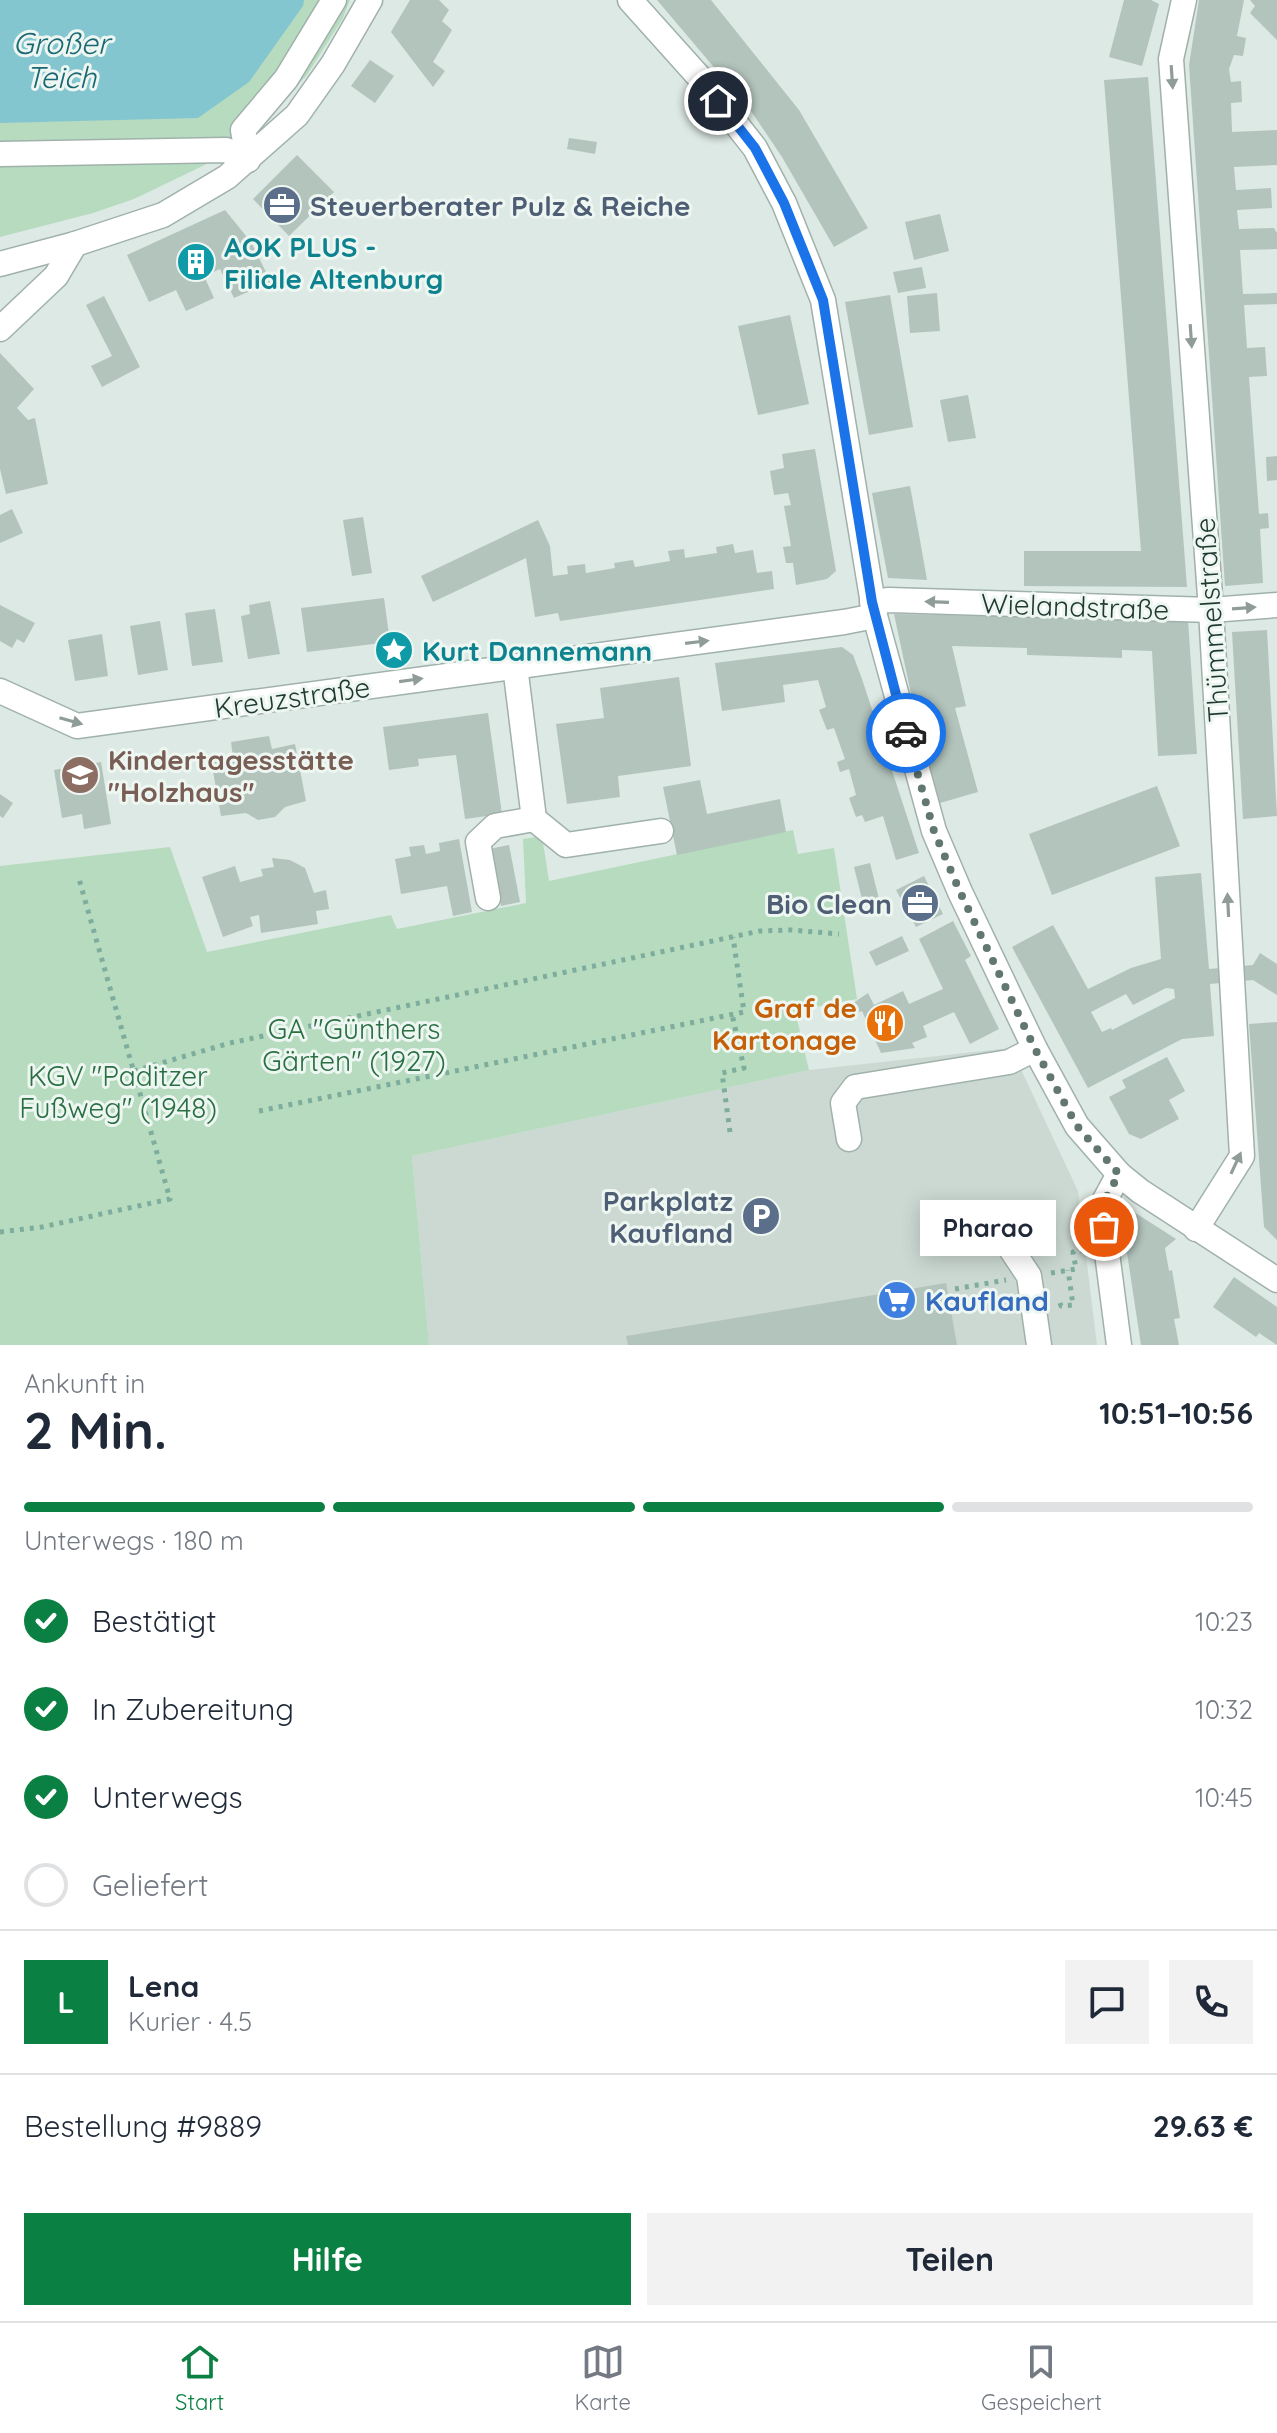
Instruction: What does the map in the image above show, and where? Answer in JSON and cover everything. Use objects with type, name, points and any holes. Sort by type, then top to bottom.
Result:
[{"type":"street","points":[[248,160],[243,130],[286,79],[334,0]]},
{"type":"street","points":[[0,264],[75,244],[163,215],[195,198],[248,160],[297,115],[333,64],[370,0]]},
{"type":"street","points":[[630,0],[700,78],[755,148],[784,203],[809,261],[823,300],[873,609],[934,831],[1035,1049],[1077,1126],[1119,1174],[1196,1229],[1277,1280]]},
{"type":"street","name":"Thümmelstraße","points":[[1184,0],[1171,59],[1211,610],[1242,1156],[1196,1229]]},
{"type":"street","points":[[0,154],[226,150],[248,160]]},
{"type":"street","points":[[0,329],[56,276],[75,244]]},
{"type":"street","name":"Wielandstraße","points":[[873,609],[889,600],[1211,610],[1277,605]]},
{"type":"street","name":"Kreuzstraße","points":[[0,691],[77,726],[844,622],[873,609]]},
{"type":"street","points":[[515,666],[534,819],[566,845],[661,831]]},
{"type":"street","points":[[488,898],[478,842],[495,826],[534,819]]},
{"type":"street","points":[[849,1139],[843,1103],[855,1087],[1009,1062],[1035,1049]]},
{"type":"street","points":[[1119,1174],[1101,1207],[1119,1345]]},
{"type":"street","points":[[1003,1237],[1029,1276],[1039,1345]]},
{"type":"path","points":[[0,1232],[42,1227],[170,1199],[79,879]]},
{"type":"path","points":[[134,1071],[230,1043],[760,931],[839,934]]},
{"type":"path","points":[[259,1111],[744,1012],[733,937]]},
{"type":"path","points":[[730,1132],[722,1073],[744,1068],[732,1014]]},
{"type":"path","points":[[1057,1272],[1076,1269],[1073,1252],[1106,1247]]},
{"type":"path","points":[[1059,1295],[1061,1306],[1073,1305],[1068,1270]]},
{"type":"path","points":[[1046,1273],[1049,1285]]},
{"type":"shaded area","name":"Parkplatz Kaufland","points":[[1011,1048],[1078,1191],[1097,1345],[429,1345],[412,1156],[809,1070]]},
{"type":"green space","points":[[0,0],[350,0],[343,18],[307,75],[242,147],[134,199],[0,237]]},
{"type":"green space","points":[[793,830],[798,854],[834,848],[857,999],[795,1011],[809,1070],[412,1156],[429,1345],[0,1345],[0,866],[170,847],[207,952],[391,915],[397,929],[526,903],[523,839],[542,836],[549,881]]},
{"type":"water","name":"Großer Teich","points":[[0,0],[304,0],[303,6],[249,82],[198,118],[0,123]]},
{"type":"building","points":[[410,0],[439,0],[449,10],[442,21],[452,30],[433,62],[445,71],[433,87],[391,32]]},
{"type":"building","points":[[657,0],[711,0],[799,110],[868,228],[834,247],[782,157],[751,111]]},
{"type":"building","points":[[1124,0],[1151,0],[1159,4],[1142,66],[1109,57]]},
{"type":"building","points":[[1199,0],[1244,0],[1237,36],[1246,38],[1243,56],[1234,55],[1229,69],[1231,82],[1241,81],[1242,102],[1231,103],[1232,132],[1277,130],[1277,165],[1234,167],[1236,190],[1271,188],[1272,208],[1237,210],[1239,229],[1274,228],[1277,233],[1277,249],[1240,250],[1243,294],[1277,293],[1277,304],[1244,305],[1247,348],[1265,347],[1267,376],[1249,377],[1259,514],[1268,513],[1269,528],[1260,529],[1263,583],[1225,586],[1189,65]]},
{"type":"building","points":[[1250,0],[1277,0],[1277,40],[1250,13],[1255,6]]},
{"type":"building","points":[[370,60],[394,76],[375,103],[351,86]]},
{"type":"building","points":[[1148,77],[1187,587],[1024,586],[1024,551],[1141,551],[1104,80]]},
{"type":"building","points":[[569,138],[597,142],[595,154],[567,149]]},
{"type":"building","points":[[297,155],[334,192],[289,236],[253,199]]},
{"type":"building","name":"AOK PLUS - Filiale Altenburg","points":[[225,210],[251,242],[271,282],[234,298],[220,269],[204,276],[214,298],[186,311],[176,290],[149,302],[127,255]]},
{"type":"building","points":[[940,214],[949,251],[914,260],[905,222]]},
{"type":"building","points":[[922,267],[926,288],[898,293],[893,272]]},
{"type":"building","points":[[937,293],[940,331],[910,333],[907,296]]},
{"type":"building","points":[[890,295],[913,427],[869,435],[845,302]]},
{"type":"building","points":[[104,296],[140,367],[102,387],[91,366],[112,356],[86,305]]},
{"type":"building","points":[[790,315],[809,404],[758,415],[738,326]]},
{"type":"building","points":[[0,353],[34,389],[17,408],[28,420],[35,418],[48,484],[6,494],[0,469]]},
{"type":"building","points":[[968,395],[976,438],[948,442],[940,400]]},
{"type":"building","points":[[815,449],[836,571],[827,579],[796,585],[793,563],[786,563],[783,547],[791,546],[784,506],[791,505],[788,493],[774,495],[770,471],[784,468],[782,454]]},
{"type":"building","points":[[1277,456],[1277,480],[1267,481],[1266,457]]},
{"type":"building","points":[[910,486],[927,580],[888,578],[872,493]]},
{"type":"building","points":[[12,509],[23,533],[0,543],[0,515]]},
{"type":"building","points":[[363,517],[372,573],[352,576],[343,520]]},
{"type":"building","points":[[538,520],[550,546],[553,576],[568,574],[567,566],[585,564],[586,573],[615,568],[614,563],[633,560],[635,567],[670,561],[668,551],[684,549],[685,558],[717,553],[716,547],[733,544],[735,553],[753,550],[757,573],[772,571],[774,589],[560,621],[558,613],[535,617],[526,558],[433,602],[421,576]]},
{"type":"building","points":[[384,598],[390,642],[307,652],[301,608]]},
{"type":"building","points":[[270,601],[280,654],[248,659],[241,616],[250,614],[249,605]]},
{"type":"building","points":[[0,605],[35,623],[24,643],[17,639],[12,648],[0,641]]},
{"type":"building","points":[[215,609],[223,662],[192,666],[185,613]]},
{"type":"building","points":[[894,614],[1188,620],[1197,754],[1158,756],[1152,651],[1122,650],[1122,658],[1027,655],[1027,648],[952,646],[966,706],[955,708],[978,792],[940,803],[916,717]]},
{"type":"building","points":[[160,621],[168,670],[138,675],[130,626]]},
{"type":"building","points":[[1267,630],[1277,816],[1243,819],[1232,632]]},
{"type":"building","points":[[102,634],[108,676],[75,681],[68,640]]},
{"type":"building","points":[[842,647],[853,655],[862,679],[919,853],[896,860],[883,816],[865,822],[862,815],[856,817],[849,798],[856,795],[849,769],[840,772],[837,762],[845,759],[834,728],[827,730],[819,710],[826,707],[818,680],[783,685],[785,702],[722,711],[715,663]]},
{"type":"building","points":[[679,677],[691,766],[618,776],[620,797],[567,804],[556,724],[604,718],[600,688]]},
{"type":"building","points":[[488,713],[502,814],[465,819],[456,755],[418,759],[419,766],[389,770],[383,727]]},
{"type":"building","points":[[269,736],[272,749],[295,744],[306,801],[285,807],[275,817],[258,820],[246,813],[221,816],[211,760],[233,757],[231,742]]},
{"type":"building","points":[[101,762],[111,824],[84,829],[82,814],[62,818],[54,770]]},
{"type":"building","points":[[700,780],[707,814],[780,799],[786,832],[677,855],[663,787]]},
{"type":"building","points":[[1157,786],[1180,846],[1052,895],[1029,834]]},
{"type":"building","points":[[0,794],[13,803],[3,818],[0,816]]},
{"type":"building","points":[[459,839],[472,912],[453,916],[447,886],[401,894],[395,859],[411,856],[409,847],[424,845],[426,854],[440,851],[439,843]]},
{"type":"building","points":[[509,845],[520,902],[501,906],[489,849]]},
{"type":"building","points":[[272,858],[290,860],[305,868],[314,893],[326,890],[329,909],[316,911],[318,924],[261,933],[259,915],[250,917],[253,926],[223,937],[202,877],[235,866],[240,882],[263,876],[261,869],[274,867]]},
{"type":"building","points":[[870,863],[879,899],[863,903],[854,867]]},
{"type":"building","points":[[1201,873],[1209,969],[1253,965],[1260,953],[1277,964],[1277,995],[1253,980],[1210,984],[1214,1036],[1182,1039],[1088,1088],[1012,947],[1053,925],[1088,989],[1131,968],[1161,959],[1155,877]],"holes":[[[1166,988],[1174,989],[1175,998],[1112,1030],[1102,1032],[1091,1012],[1126,994],[1133,1005]]]},
{"type":"building","points":[[924,876],[943,914],[916,927],[896,890]]},
{"type":"building","points":[[953,921],[971,956],[965,960],[999,1029],[970,1044],[954,1012],[923,1026],[927,1037],[912,1043],[915,1048],[881,1053],[862,1011],[854,1014],[850,1005],[868,993],[874,1005],[903,991],[909,1004],[943,989],[919,939]]},
{"type":"building","points":[[902,936],[909,951],[876,966],[869,952]]},
{"type":"building","points":[[1277,1022],[1277,1240],[1264,1227],[1249,1024]]},
{"type":"building","points":[[1167,1057],[1185,1091],[1169,1100],[1179,1119],[1141,1139],[1129,1134],[1109,1097],[1126,1088],[1122,1080]]},
{"type":"building","points":[[1134,1212],[1176,1239],[1165,1248],[1180,1318],[1174,1319],[1179,1345],[1141,1345],[1122,1220]]},
{"type":"building","points":[[1234,1277],[1277,1307],[1277,1345],[1259,1333],[1256,1337],[1213,1307]]},
{"type":"building","name":"Kaufland","points":[[946,1283],[957,1345],[628,1345],[626,1336]]},
{"type":"way so far","points":[[906,733],[934,831],[1035,1049],[1077,1126],[1119,1174],[1101,1207],[1104,1227]]},
{"type":"place","name":"Steuerberater Pulz & Reiche","points":[[282,205]]},
{"type":"place","name":"AOK PLUS - Filiale Altenburg","points":[[196,262]]},
{"type":"place","name":"Kurt Dannemann","points":[[394,650]]},
{"type":"place","name":"Kindertagesstätte \"Holzhaus\"","points":[[80,775]]},
{"type":"place","name":"Bio Clean","points":[[920,903]]},
{"type":"place","name":"Graf de Kartonage","points":[[885,1023]]},
{"type":"place","name":"Parkplatz Kaufland","points":[[761,1216]]},
{"type":"place","name":"Pharao","points":[[1104,1227]]},
{"type":"place","name":"Kaufland","points":[[897,1300]]},
{"type":"route","points":[[718,101],[755,148],[784,203],[823,300],[872,602],[906,733]]},
{"type":"park label","name":"GA \"Günthers Gärten\" (1927)","points":[[354,1044]]},
{"type":"park label","name":"KGV \"Paditzer Fußweg\" (1948)","points":[[118,1091]]}]
